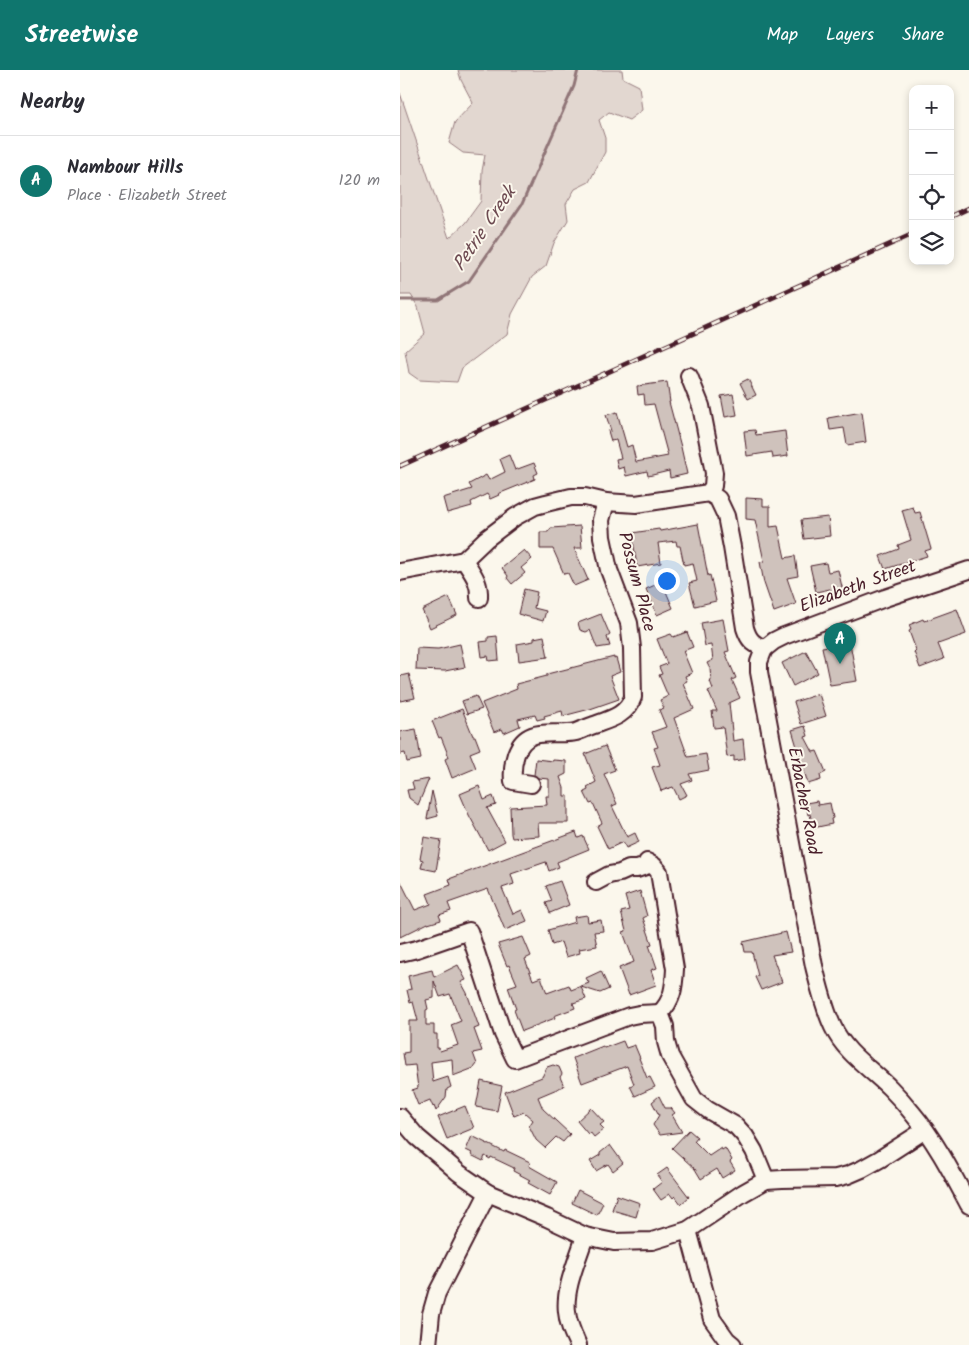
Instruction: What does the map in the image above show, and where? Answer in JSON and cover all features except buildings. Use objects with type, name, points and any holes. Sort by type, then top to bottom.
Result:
[{"type":"street","points":[[400,572],[464,560],[501,527],[524,511],[535,506],[571,497],[636,504],[709,492],[713,486],[714,473],[701,406],[689,376]]},
{"type":"street","points":[[709,492],[718,500],[726,516],[748,637],[753,643],[764,649]]},
{"type":"street","name":"Possum Place","points":[[531,784],[513,781],[512,772],[517,751],[526,739],[534,734],[576,732],[614,718],[630,704],[633,697],[632,648],[629,623],[609,570],[602,536],[601,520],[606,502]]},
{"type":"street","points":[[464,560],[477,581],[480,589],[480,598]]},
{"type":"street","name":"Elizabeth Street","points":[[764,649],[784,636],[885,598],[969,570]]},
{"type":"street","name":"Erbacher Road","points":[[764,649],[759,662],[759,672],[814,966],[826,1012],[834,1029],[845,1045],[890,1088],[915,1116],[948,1166],[969,1204]]},
{"type":"street","points":[[400,953],[469,931],[502,1034],[515,1059],[629,1016],[660,1013],[671,999],[675,969],[659,872],[647,862],[646,866],[609,875],[596,882]]},
{"type":"street","points":[[660,1013],[665,1026],[666,1042],[670,1056],[694,1099],[708,1110],[736,1126],[745,1136],[754,1150],[766,1180]]},
{"type":"street","points":[[400,1117],[417,1137],[460,1173],[488,1193],[585,1236],[614,1242],[652,1241],[688,1230],[766,1180],[836,1178],[848,1175],[880,1159],[924,1130]]},
{"type":"street","points":[[428,1345],[431,1314],[440,1284],[488,1193]]},
{"type":"street","points":[[688,1230],[712,1319],[727,1340],[733,1345]]},
{"type":"street","points":[[578,1345],[568,1321],[566,1310],[567,1291],[585,1236]]},
{"type":"shaded area","points":[[458,70],[622,70],[623,78],[639,86],[642,110],[629,120],[609,112],[599,120],[605,138],[605,152],[589,182],[575,189],[566,204],[568,220],[554,243],[546,266],[532,277],[512,314],[507,334],[462,368],[457,382],[419,380],[409,373],[405,351],[425,333],[418,307],[411,295],[400,295],[400,93],[449,238],[465,223],[481,201],[482,171],[485,155],[463,153],[449,143],[455,122],[473,103]]},
{"type":"waterway","name":"Petrie Creek","points":[[400,300],[438,300],[469,281],[522,204],[574,86],[578,70]]},
{"type":"railway","points":[[954,215],[969,208]]},
{"type":"railway","points":[[400,466],[909,236]]},
{"type":"place","name":"Nambour Hills","points":[[840,664]]}]
